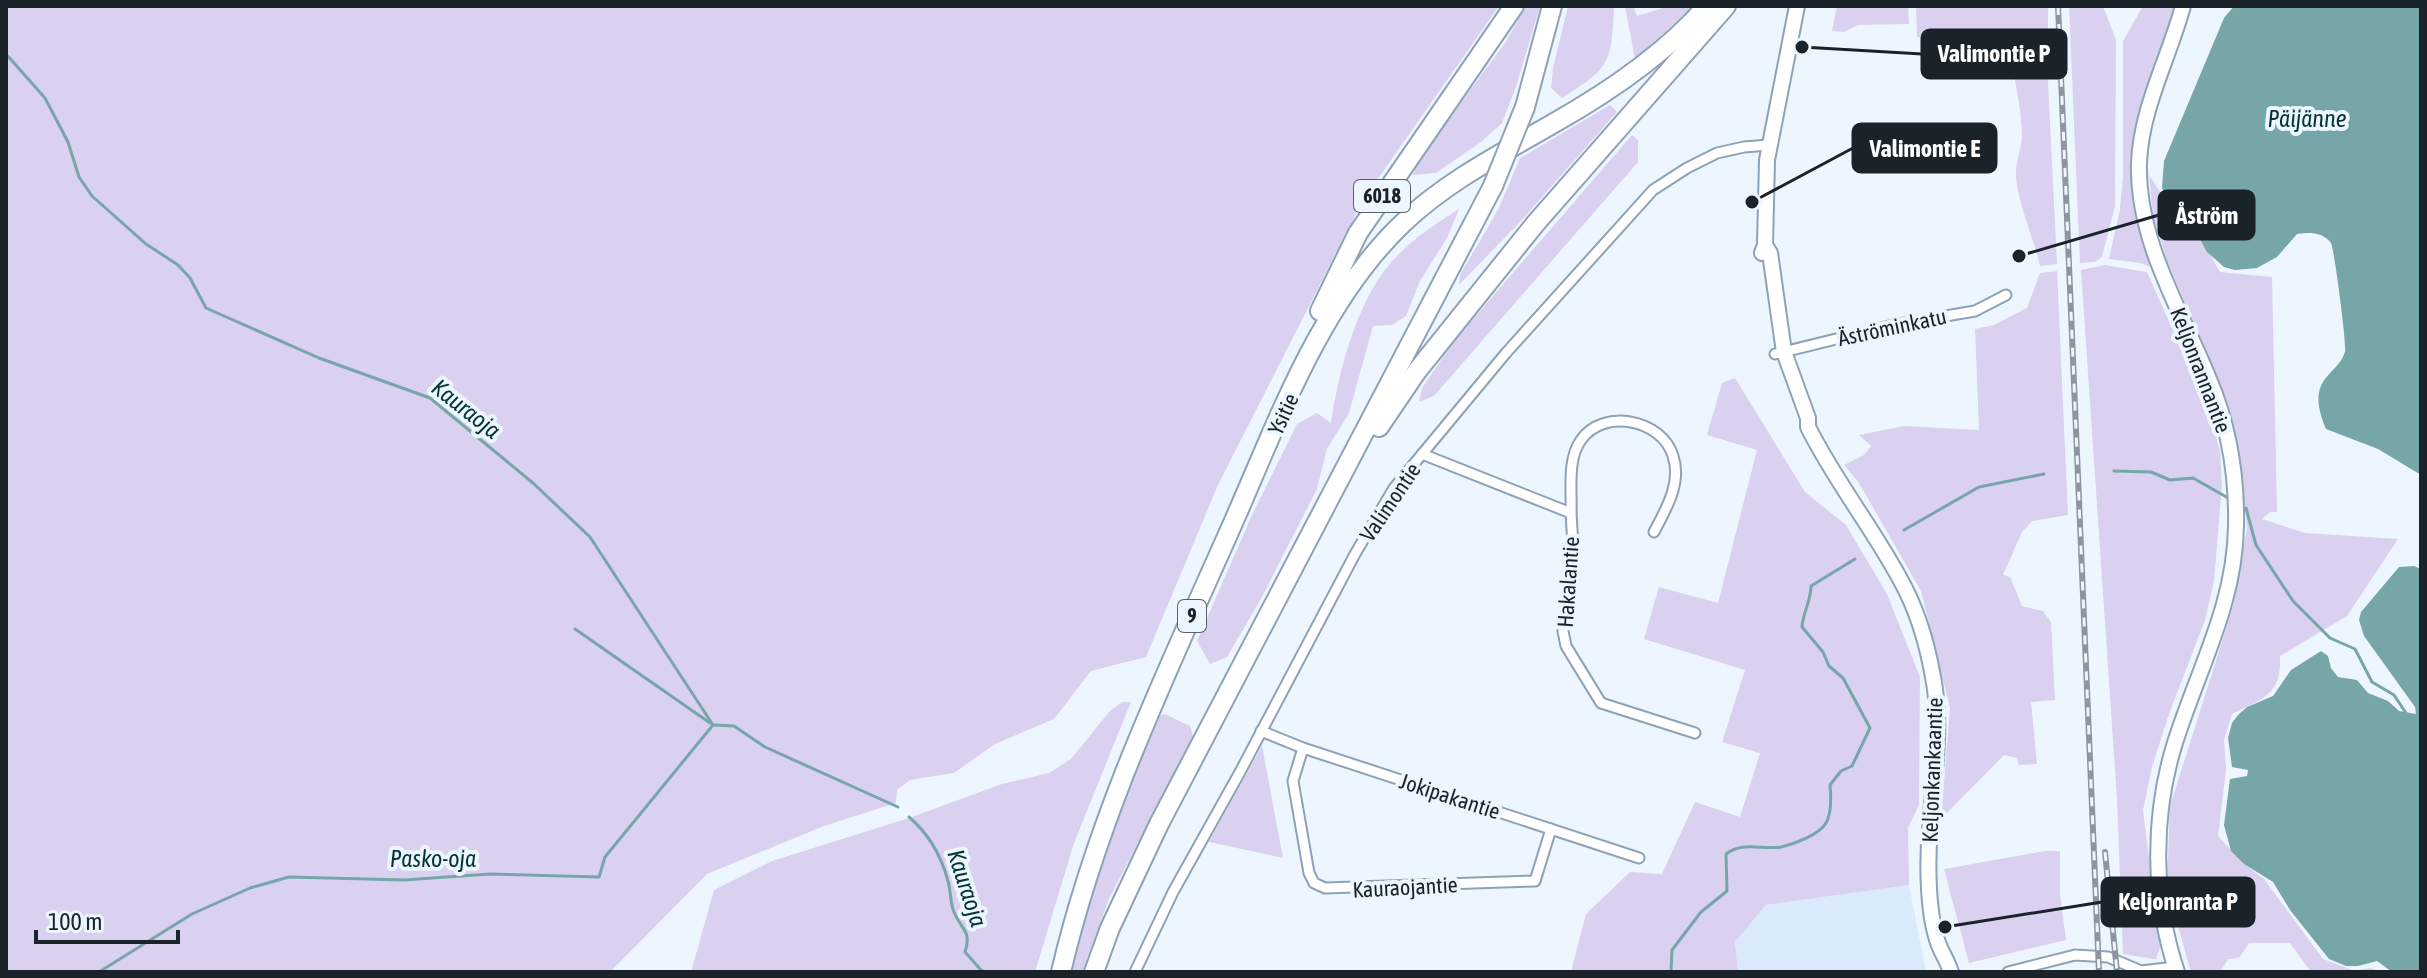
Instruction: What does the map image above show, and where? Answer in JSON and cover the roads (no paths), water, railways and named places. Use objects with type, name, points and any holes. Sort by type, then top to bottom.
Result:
[{"type":"highway","name":"6018","points":[[1296,386],[1303,349],[1358,233],[1514,6]]},
{"type":"highway","points":[[1094,972],[1110,928],[1159,824],[1493,186],[1525,107],[1552,6]]},
{"type":"highway","name":"Ysitie","points":[[1061,972],[1071,926],[1124,770],[1296,386],[1341,296],[1365,263],[1403,223],[1448,185],[1622,81],[1707,6]]},
{"type":"highway","points":[[1347,466],[1384,421],[1417,371],[1501,266],[1726,6]]},
{"type":"main road","name":"Keljonkankaantie","points":[[1797,6],[1769,145],[1765,245],[1761,253],[1763,271],[1779,353],[1794,407],[1839,485],[1901,581],[1926,644],[1938,717],[1929,870],[1933,917],[1941,951],[1951,972]]},
{"type":"main road","name":"Keljonrannantie","points":[[2176,969],[2160,887],[2161,811],[2174,746],[2224,610],[2230,586],[2236,528],[2233,465],[2222,415],[2149,240],[2141,202],[2141,140],[2148,108],[2183,6]]},
{"type":"main road","name":"Keljonkankaantie","points":[[1941,951],[1939,960],[1942,972]]},
{"type":"street","name":"Valimontie","points":[[1135,972],[1167,902],[1394,488],[1506,353],[1653,190],[1717,153],[1769,145]]},
{"type":"street","name":"Äströminkatu","points":[[1779,353],[1893,325],[1975,311],[2006,295]]},
{"type":"street","points":[[1571,513],[1572,458],[1581,439],[1597,426],[1619,421],[1635,422],[1653,431],[1673,455],[1676,478],[1671,500],[1654,532]]},
{"type":"street","name":"Hakalantie","points":[[1422,454],[1571,513],[1573,545],[1563,631],[1566,646],[1601,703],[1695,733]]},
{"type":"street","name":"Jokipakantie","points":[[1261,731],[1303,748],[1639,858]]},
{"type":"street","name":"Kauraojantie","points":[[1303,748],[1293,781],[1309,873],[1314,883],[1325,888],[1535,881],[1551,829]]},
{"type":"street","points":[[2008,972],[2075,955],[2108,957],[2141,971],[2176,969]]},
{"type":"water","name":"Päijänne","points":[[2234,6],[2421,6],[2421,475],[2378,449],[2326,429],[2324,424],[2319,406],[2320,387],[2345,352],[2335,261],[2328,239],[2316,234],[2297,234],[2277,257],[2257,268],[2235,270],[2224,267],[2207,252],[2195,230],[2172,210],[2162,188],[2164,161],[2224,18]]},
{"type":"water","points":[[2399,567],[2421,569],[2421,972],[2392,972],[2377,961],[2346,966],[2329,959],[2290,910],[2273,882],[2244,864],[2231,851],[2224,825],[2230,779],[2247,776],[2248,770],[2232,767],[2228,738],[2238,715],[2247,707],[2273,696],[2291,670],[2321,651],[2328,656],[2331,668],[2338,677],[2357,680],[2368,693],[2388,701],[2399,711],[2416,714],[2415,707],[2364,636],[2359,620],[2361,612]]},
{"type":"waterway","name":"Kauraoja","points":[[6,54],[45,98],[68,142],[79,177],[92,196],[146,244],[178,265],[190,278],[206,308],[319,358],[430,398],[533,483],[590,537],[713,725]]},
{"type":"waterway","points":[[2114,471],[2151,472],[2170,480],[2193,478],[2230,499]]},
{"type":"waterway","points":[[1904,530],[1979,487],[2044,474]]},
{"type":"waterway","points":[[2246,508],[2256,545],[2293,601],[2330,638],[2355,649],[2372,682],[2394,695],[2406,713]]},
{"type":"waterway","points":[[1671,972],[1672,950],[1701,912],[1727,891],[1726,854],[1745,847],[1786,846],[1823,827],[1830,809],[1830,785],[1841,771],[1852,766],[1870,728],[1843,678],[1829,666],[1823,652],[1802,627],[1811,586],[1855,559]]},
{"type":"waterway","points":[[575,629],[710,723]]},
{"type":"waterway","name":"Kauraoja","points":[[713,725],[734,726],[765,747],[898,807]]},
{"type":"waterway","name":"Pasko-oja","points":[[99,972],[192,914],[250,888],[289,877],[404,880],[490,874],[599,877],[605,857],[713,725]]},
{"type":"waterway","name":"Kauraoja","points":[[909,817],[923,831],[942,862],[953,908],[966,934],[965,952],[985,972]]},
{"type":"railway","points":[[2058,6],[2099,972]]},
{"type":"railway","points":[[2105,852],[2117,972]]},
{"type":"place","name":"Valimontie P","points":[[1802,47]]},
{"type":"place","name":"Valimontie E","points":[[1752,202]]},
{"type":"place","name":"Åström","points":[[2019,256]]},
{"type":"place","name":"Keljonranta P","points":[[1945,927]]}]
